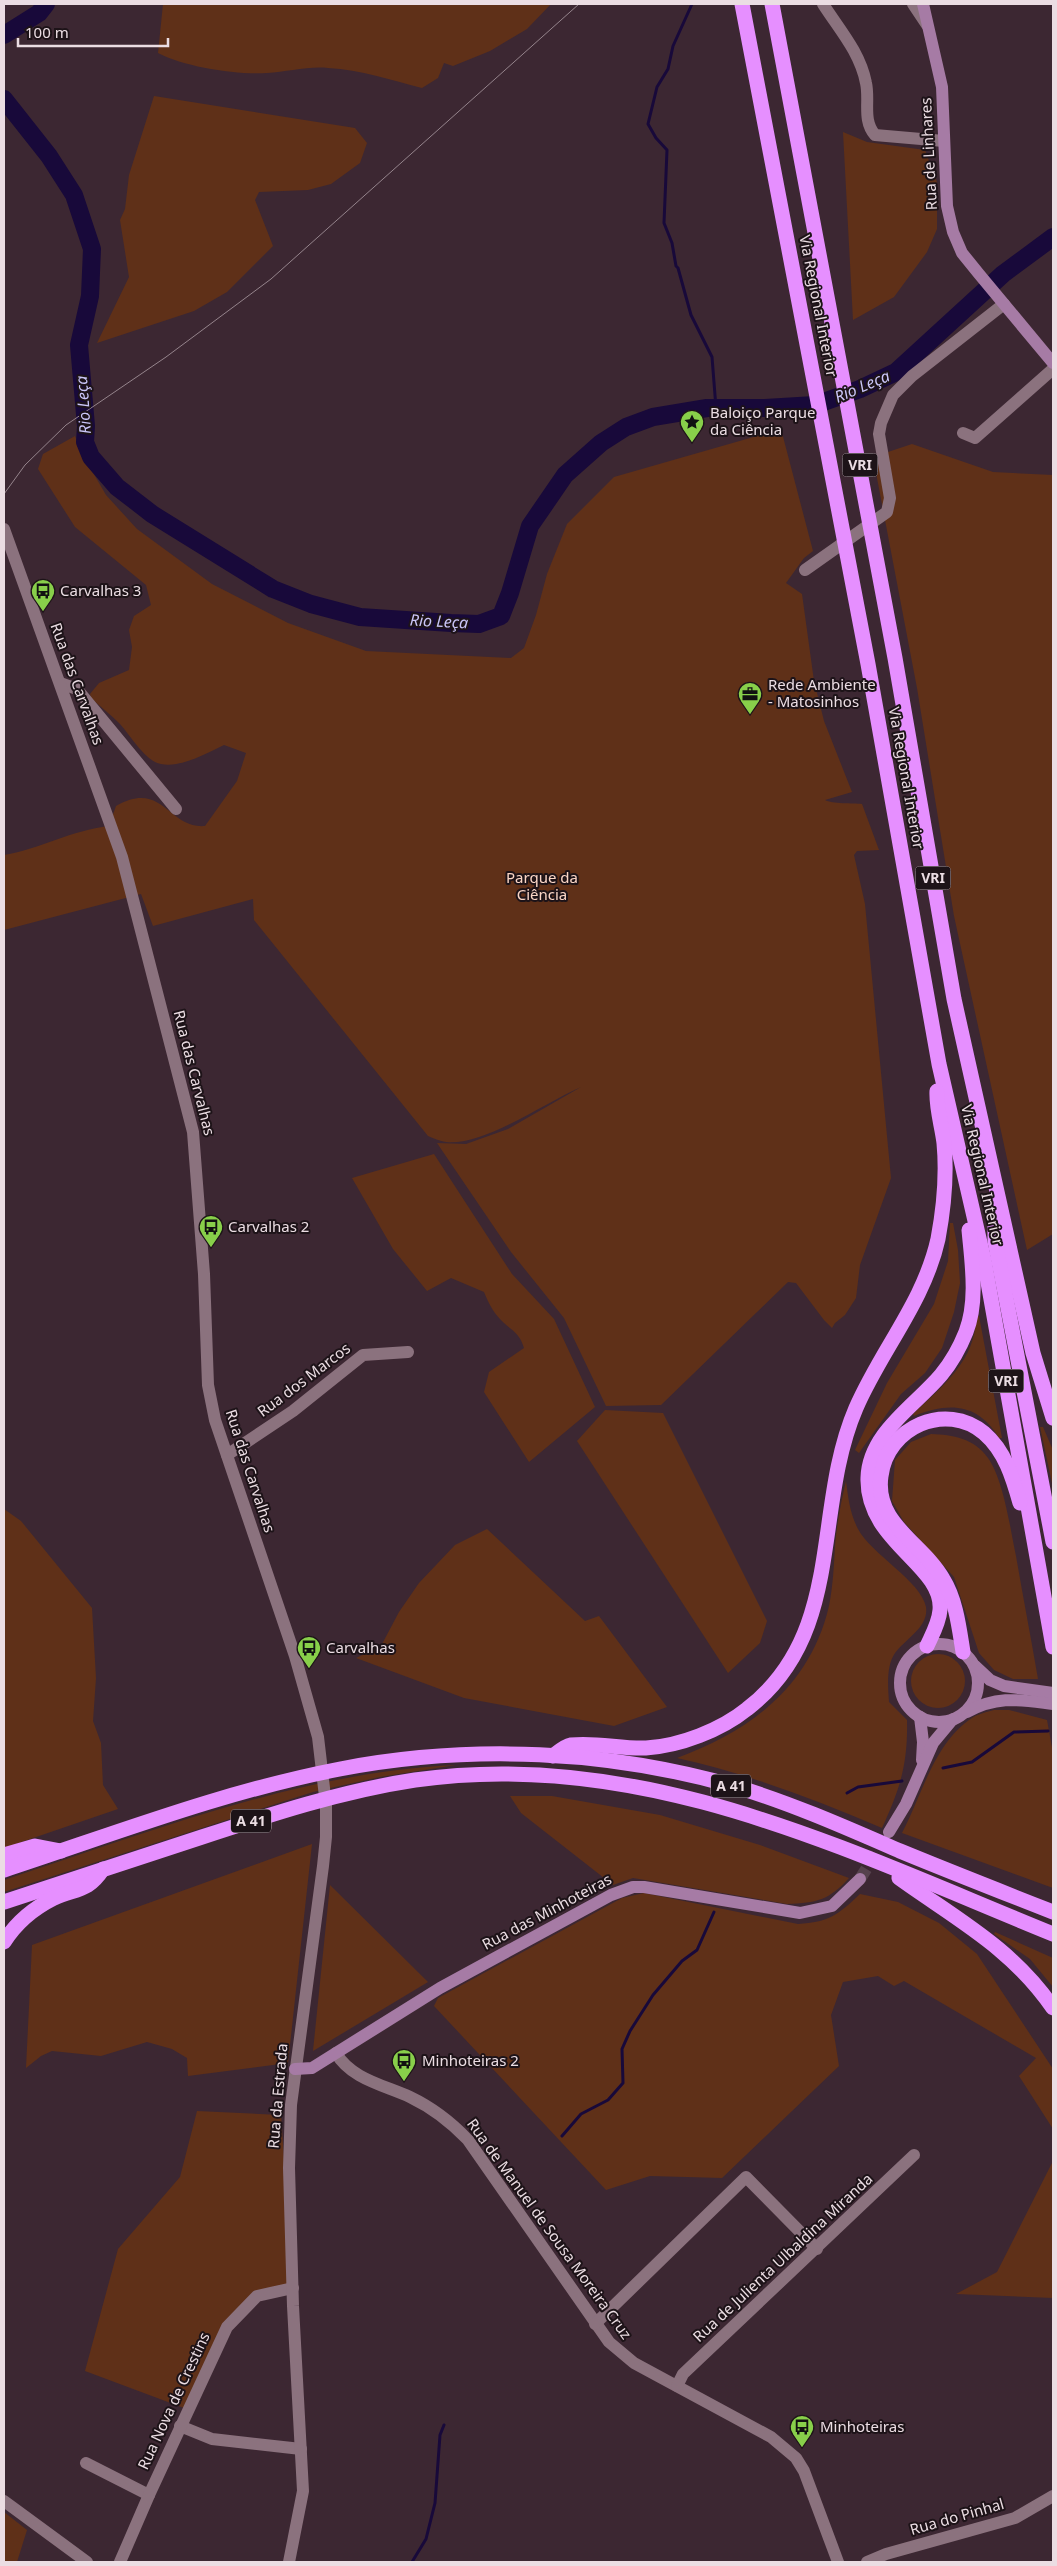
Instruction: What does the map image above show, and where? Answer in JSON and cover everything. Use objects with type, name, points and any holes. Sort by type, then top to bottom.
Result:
[{"type":"highway","name":"Via Regional Interior","points":[[742,4],[868,664],[939,1064],[984,1260],[1032,1520],[1053,1647]]},
{"type":"highway","name":"Via Regional Interior","points":[[772,4],[824,272],[895,658],[954,999],[1033,1354],[1053,1418]]},
{"type":"highway","points":[[553,1756],[569,1745],[648,1748],[685,1740],[718,1728],[747,1710],[769,1690],[789,1666],[798,1651],[818,1596],[832,1495],[844,1440],[857,1407],[928,1276],[938,1239],[946,1170],[937,1098],[939,1064]]},
{"type":"highway","points":[[995,1183],[994,1241],[1053,1542]]},
{"type":"highway","points":[[927,1646],[937,1623],[940,1610],[939,1596],[922,1569],[877,1520],[870,1499],[868,1478],[870,1462],[877,1447],[904,1412],[941,1375],[955,1355],[966,1331],[972,1306],[973,1281],[967,1189]]},
{"type":"highway","points":[[1033,1354],[1053,1388]]},
{"type":"highway","points":[[963,1652],[951,1593],[930,1562],[897,1529],[886,1512],[881,1496],[882,1467],[898,1439],[909,1429],[923,1422],[938,1418],[972,1424],[984,1433],[995,1445],[1012,1476],[1040,1575]]},
{"type":"highway","name":"A 41","points":[[4,1870],[230,1796],[341,1769],[374,1763],[456,1756],[553,1756],[612,1760],[677,1772],[737,1788],[850,1829],[1053,1912]]},
{"type":"highway","name":"A 41","points":[[4,1902],[289,1809],[344,1794],[414,1780],[495,1774],[567,1777],[658,1790],[764,1819],[1053,1934]]},
{"type":"highway","points":[[4,1855],[35,1846],[62,1851]]},
{"type":"highway","points":[[879,1864],[970,1925],[1002,1950],[1032,1980],[1053,2008]]},
{"type":"highway","points":[[4,1942],[14,1928],[28,1914],[55,1898],[93,1884],[103,1869]]},
{"type":"main road","points":[[923,4],[930,29]]},
{"type":"main road","name":"Rua de Linhares","points":[[930,29],[942,87],[947,206],[953,232],[962,253],[1053,362]]},
{"type":"main road","points":[[1053,1693],[1028,1695],[996,1700],[981,1704],[958,1717],[942,1722],[920,1717],[910,1709],[903,1698],[900,1686],[901,1673],[907,1661],[915,1652],[927,1646],[945,1645],[963,1652],[990,1680],[1004,1686],[1028,1695],[1053,1704]]},
{"type":"main road","points":[[889,1832],[906,1804],[933,1743],[970,1707],[977,1692],[978,1675],[974,1665]]},
{"type":"main road","points":[[920,1717],[923,1742],[921,1770]]},
{"type":"main road","name":"Rua das Minhoteiras","points":[[295,2070],[312,2068],[440,1988],[611,1895],[628,1889],[644,1887],[800,1913],[832,1906],[860,1880]]},
{"type":"street","points":[[823,4],[862,64],[867,84],[867,120],[869,129],[875,135],[944,141]]},
{"type":"street","name":"Rua de Linhares","points":[[913,4],[930,29]]},
{"type":"street","points":[[805,570],[887,512],[890,498],[879,434],[881,423],[893,395],[912,376],[1002,302]]},
{"type":"street","points":[[963,433],[975,438],[1053,369]]},
{"type":"street","name":"Rua das Carvalhas","points":[[5,532],[122,856],[194,1132],[204,1274],[208,1384],[215,1420],[234,1480],[289,1637]]},
{"type":"street","points":[[60,683],[77,689],[176,809]]},
{"type":"street","name":"Rua dos Marcos","points":[[227,1455],[293,1411],[363,1355],[408,1352]]},
{"type":"street","name":"Rua da Estrada","points":[[289,1637],[318,1737],[324,1774],[326,1836],[291,2105],[289,2168],[292,2288],[303,2491],[289,2562]]},
{"type":"street","name":"Rua de Manuel de Sousa Moreira Cruz","points":[[336,2053],[344,2064],[355,2073],[411,2098],[437,2112],[455,2126],[468,2140],[596,2324],[621,2354],[771,2437],[796,2458],[804,2471],[838,2562]]},
{"type":"street","name":"Rua de Julienta Ulbaldina Miranda","points":[[677,2386],[684,2374],[914,2155]]},
{"type":"street","points":[[596,2324],[746,2177],[817,2249]]},
{"type":"street","name":"Rua Nova de Crestins","points":[[120,2562],[148,2495],[227,2327],[257,2296],[292,2288]]},
{"type":"street","points":[[180,2426],[212,2439],[302,2449]]},
{"type":"street","points":[[86,2462],[148,2495]]},
{"type":"street","name":"Rua do Pinhal","points":[[867,2562],[886,2554],[1015,2518],[1053,2496]]},
{"type":"street","points":[[4,2501],[87,2562]]},
{"type":"green space","points":[[163,4],[551,4],[527,29],[490,51],[453,66],[444,63],[438,78],[422,88],[340,69],[313,68],[241,73],[196,66],[169,58],[158,53]]},
{"type":"green space","points":[[154,96],[355,128],[367,143],[360,163],[331,184],[308,190],[259,192],[255,200],[273,246],[227,292],[194,311],[97,343],[129,277],[120,220],[125,209],[129,175]]},
{"type":"green space","points":[[843,132],[867,142],[925,150],[937,182],[937,229],[927,252],[894,297],[853,320]]},
{"type":"green space","name":"Parque da Ciência","points":[[781,429],[813,551],[804,558],[786,583],[802,594],[814,681],[824,721],[852,792],[825,800],[837,803],[862,804],[879,850],[857,851],[854,855],[865,904],[891,1178],[860,1265],[856,1298],[845,1315],[832,1328],[796,1283],[788,1282],[661,1405],[606,1406],[564,1318],[511,1252],[437,1143],[466,1144],[508,1129],[581,1087],[515,1122],[478,1137],[446,1142],[428,1136],[254,920],[253,899],[153,926],[141,894],[4,930],[4,855],[30,849],[82,831],[109,826],[116,806],[132,799],[145,798],[155,801],[192,825],[205,826],[237,781],[246,753],[224,745],[202,756],[177,764],[169,765],[155,762],[144,753],[120,724],[91,698],[90,694],[99,683],[129,670],[132,647],[129,630],[134,616],[151,605],[146,585],[75,527],[38,469],[43,454],[75,436],[81,452],[106,495],[137,529],[212,584],[288,623],[366,651],[511,658],[524,648],[536,615],[547,574],[567,524],[614,477]]},
{"type":"green space","points":[[912,444],[993,472],[1053,475],[1053,1234],[1027,1250],[954,916],[917,688],[873,457]]},
{"type":"green space","points":[[434,1154],[512,1274],[554,1319],[595,1407],[529,1462],[484,1392],[489,1372],[524,1348],[521,1339],[497,1316],[484,1292],[451,1278],[427,1291],[393,1249],[352,1178]]},
{"type":"green space","points":[[950,1223],[953,1223],[958,1250],[960,1283],[954,1312],[942,1348],[925,1373],[901,1394],[859,1453],[855,1450],[887,1383],[934,1304],[948,1261]]},
{"type":"green space","points":[[979,1316],[1002,1438],[999,1438],[991,1426],[982,1418],[962,1409],[939,1409],[914,1416],[913,1414],[956,1371],[970,1346],[975,1332],[976,1317]]},
{"type":"green space","points":[[605,1410],[663,1413],[767,1621],[760,1643],[728,1673],[577,1441]]},
{"type":"green space","points":[[1040,1427],[1043,1427],[1053,1450],[1053,1488]]},
{"type":"green space","points":[[931,1434],[947,1435],[970,1442],[982,1451],[994,1468],[1009,1519],[1038,1679],[1013,1679],[994,1670],[979,1653],[954,1577],[904,1522],[892,1501],[895,1460],[911,1442]]},
{"type":"green space","points":[[846,1481],[851,1511],[858,1529],[873,1548],[915,1587],[926,1607],[924,1621],[895,1653],[890,1664],[889,1702],[907,1720],[907,1736],[902,1776],[894,1801],[882,1828],[781,1788],[677,1758],[729,1734],[752,1719],[792,1683],[808,1660],[820,1635],[829,1606],[837,1529]]},
{"type":"green space","points":[[4,1509],[21,1521],[92,1608],[96,1678],[93,1721],[101,1743],[103,1785],[118,1809],[4,1848]]},
{"type":"green space","points":[[487,1529],[585,1621],[599,1616],[667,1707],[614,1726],[464,1698],[356,1658],[381,1646],[399,1612],[419,1583],[455,1545]]},
{"type":"green space","points":[[938,1654],[948,1656],[957,1662],[963,1671],[965,1681],[963,1691],[957,1700],[948,1706],[938,1708],[928,1706],[919,1700],[913,1691],[911,1681],[913,1671],[919,1662],[928,1656]]},
{"type":"green space","points":[[994,1710],[1009,1710],[1047,1720],[1053,1753],[1053,1888],[902,1833],[938,1755],[948,1741],[972,1718]]},
{"type":"green space","points":[[456,1765],[380,1777],[313,1792],[4,1892],[4,1880],[170,1824],[227,1807],[340,1779],[398,1770]]},
{"type":"green space","points":[[510,1796],[552,1796],[660,1815],[760,1845],[849,1878],[829,1896],[822,1899],[807,1903],[787,1904],[633,1878],[613,1885],[521,1813]]},
{"type":"green space","points":[[312,1844],[288,2063],[188,2076],[187,2058],[172,2049],[147,2042],[101,2056],[52,2051],[41,2056],[26,2068],[32,1945]]},
{"type":"green space","points":[[330,1885],[428,1982],[313,2051]]},
{"type":"green space","points":[[644,1893],[798,1924],[818,1921],[832,1916],[860,1894],[898,1902],[939,1923],[977,1954],[1053,2069],[1053,2129],[1019,2076],[1036,2058],[904,1981],[894,1986],[878,1976],[843,1982],[831,2015],[839,2066],[722,2178],[650,2176],[606,2190],[434,2006],[438,1998],[622,1898]]},
{"type":"green space","points":[[995,1932],[1053,1958],[1053,1987],[1030,1959],[994,1934]]},
{"type":"green space","points":[[197,2111],[281,2115],[293,2288],[257,2296],[227,2327],[184,2408],[85,2371],[118,2249],[180,2177]]},
{"type":"green space","points":[[1053,2161],[1053,2298],[956,2294],[997,2272]]},
{"type":"green space","points":[[4,2512],[27,2530],[17,2562],[4,2562]]},
{"type":"waterway","name":"Rio Leça","points":[[4,35],[39,13],[46,4]]},
{"type":"waterway","points":[[692,4],[673,46],[668,69],[657,87],[648,124],[656,138],[667,150],[664,223],[672,243],[676,266],[691,315],[712,357],[716,408]]},
{"type":"waterway","name":"Rio Leça","points":[[4,99],[49,156],[74,195],[92,249],[90,296],[79,345],[86,426],[85,442],[91,457],[117,487],[152,514],[273,589],[311,604],[360,617],[479,624],[501,616],[510,593],[530,526],[565,475],[601,443],[626,427],[653,417],[707,408],[765,408],[815,405],[860,389],[896,372],[1003,274],[1053,237]]},
{"type":"waterway","points":[[943,1768],[972,1762],[1014,1732],[1048,1731]]},
{"type":"waterway","points":[[847,1793],[858,1787],[902,1781]]},
{"type":"waterway","points":[[562,2136],[581,2114],[608,2100],[623,2083],[622,2049],[630,2031],[653,1995],[682,1961],[697,1950],[714,1912]]},
{"type":"waterway","points":[[412,2562],[426,2539],[435,2503],[440,2435],[444,2425]]},
{"type":"tunnel","points":[[860,1879],[886,1837]]},
{"type":"tram line","points":[[4,494],[25,465],[66,425],[166,357],[271,279],[579,4]]},
{"type":"place","name":"Baloiço Parque da Ciência","points":[[692,443]]},
{"type":"place","name":"Carvalhas 3","points":[[43,612]]},
{"type":"place","name":"Rede Ambiente - Matosinhos","points":[[750,715]]},
{"type":"place","name":"Carvalhas 2","points":[[211,1248]]},
{"type":"place","name":"Carvalhas","points":[[309,1669]]},
{"type":"place","name":"Minhoteiras 2","points":[[404,2082]]},
{"type":"place","name":"Minhoteiras","points":[[802,2448]]}]
